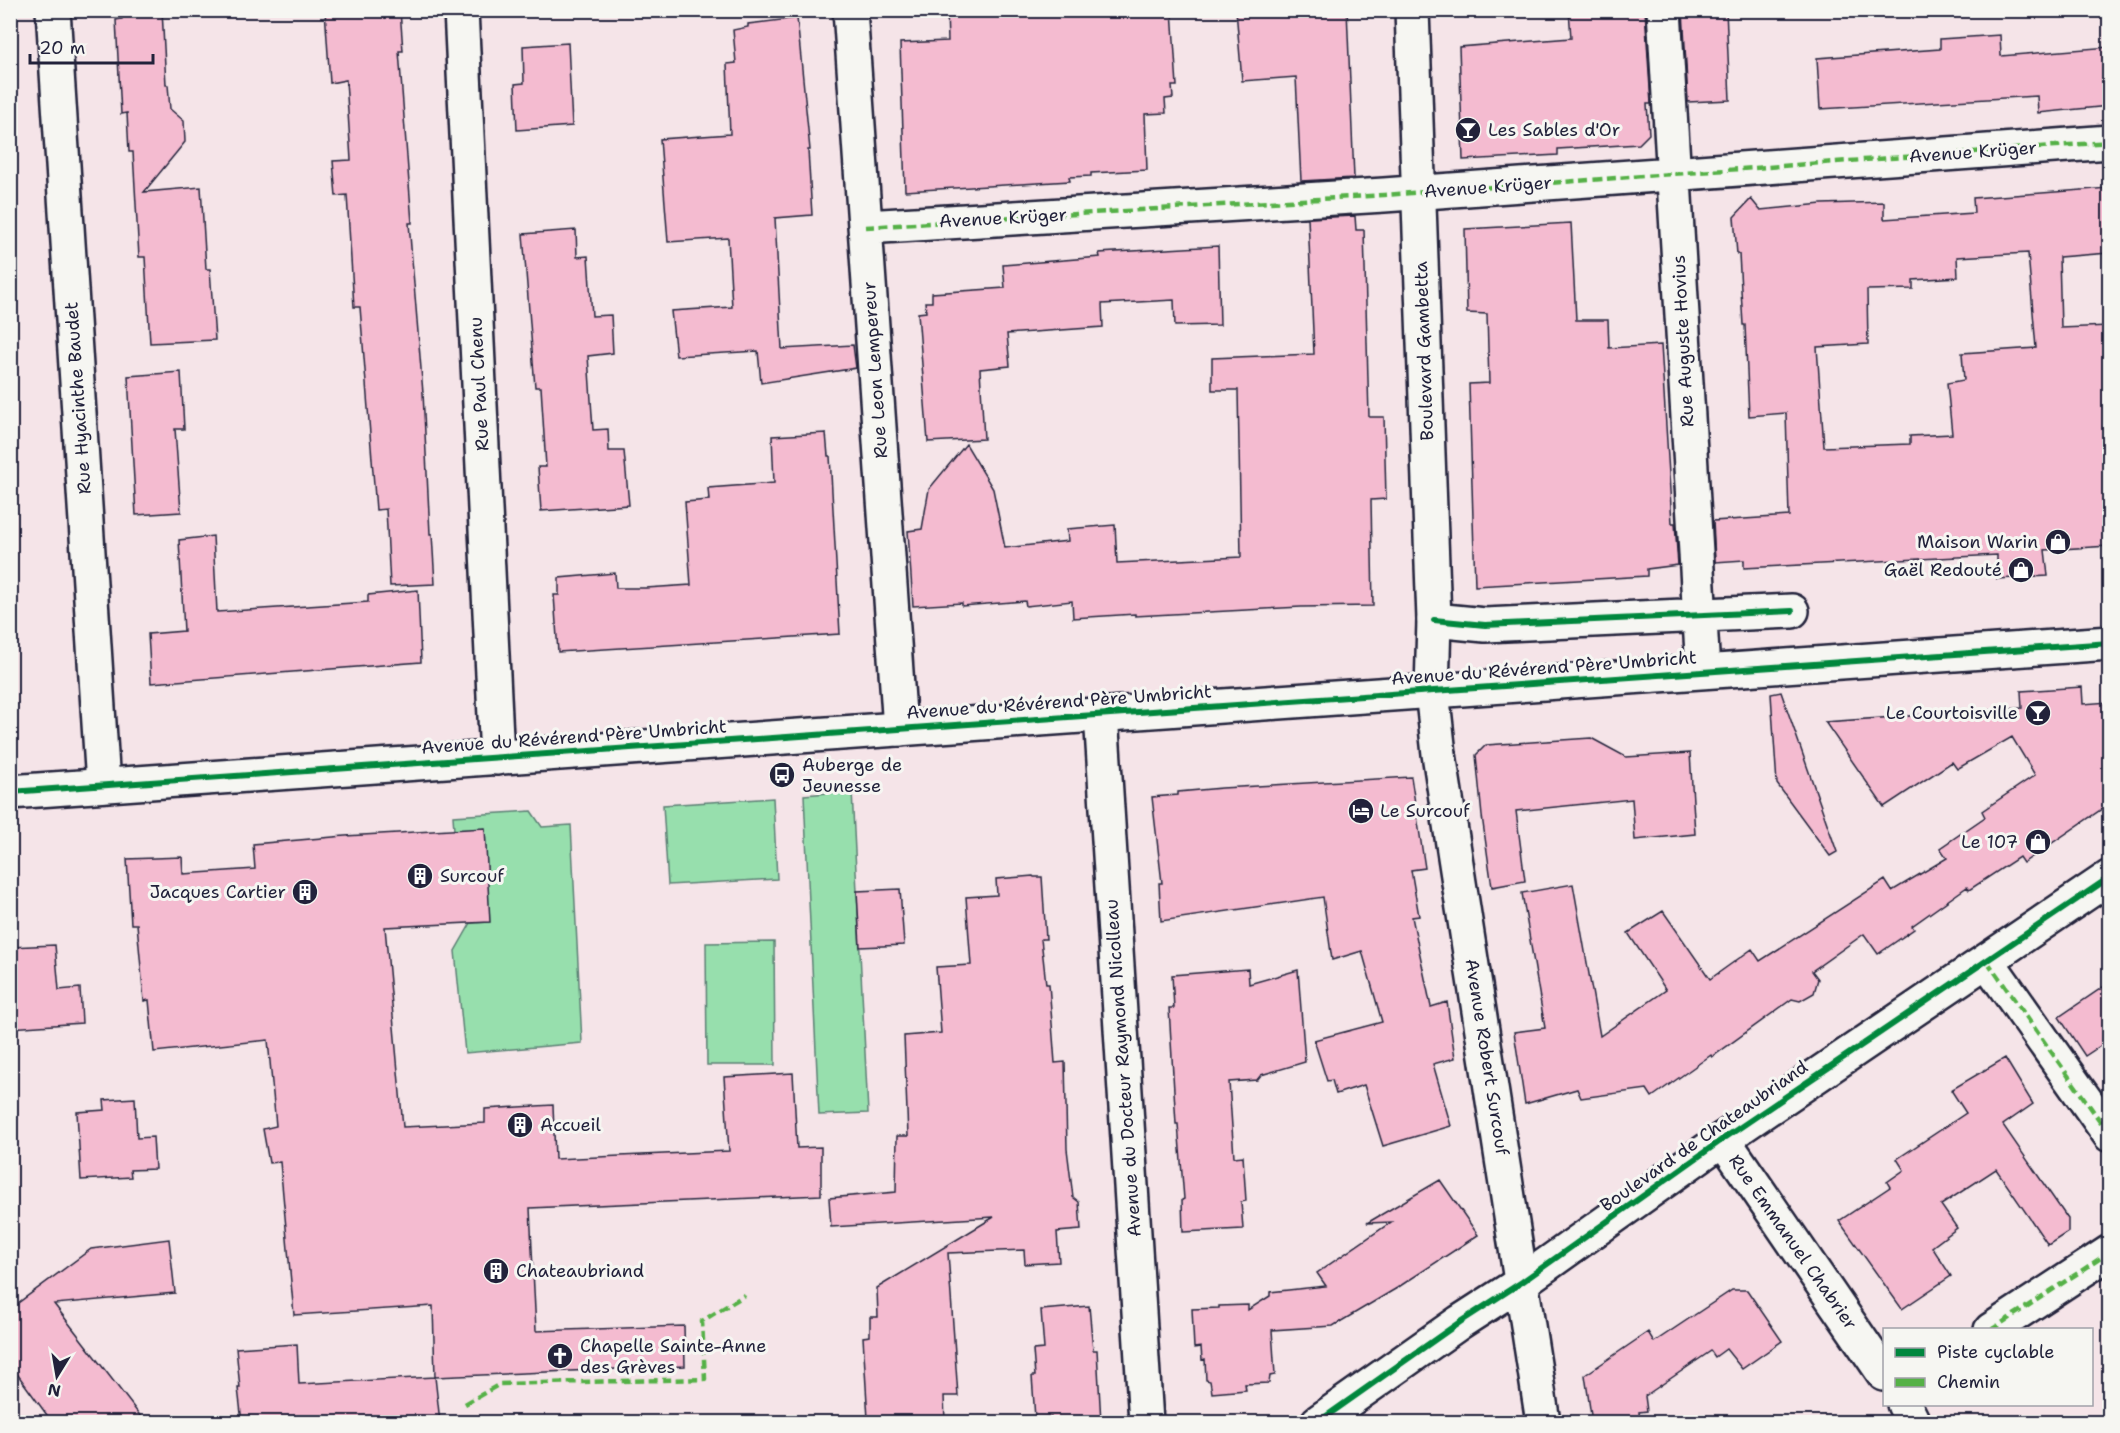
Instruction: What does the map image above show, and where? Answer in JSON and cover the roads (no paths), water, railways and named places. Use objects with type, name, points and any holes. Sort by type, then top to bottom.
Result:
[{"type":"street","name":"Rue Hyacinthe Baudet","points":[[53,10],[103,785]]},
{"type":"street","name":"Rue Paul Chenu","points":[[461,10],[497,758]]},
{"type":"street","name":"Rue Leon Lempereur","points":[[850,10],[900,729]]},
{"type":"street","name":"Boulevard Gambetta","points":[[1412,10],[1434,620],[1432,691]]},
{"type":"street","name":"Rue Auguste Hovius","points":[[1664,10],[1703,671]]},
{"type":"street","name":"Avenue Krüger","points":[[866,227],[1418,192],[2109,142]]},
{"type":"street","points":[[1434,620],[1485,625],[1792,611]]},
{"type":"street","name":"Avenue du Révérend Père Umbricht","points":[[10,792],[2109,643]]},
{"type":"street","name":"Avenue Robert Surcouf","points":[[1432,691],[1439,754],[1543,1422]]},
{"type":"street","name":"Avenue du Docteur Raymond Nicolleau","points":[[1101,714],[1146,1422]]},
{"type":"street","name":"Boulevard de Chateaubriand","points":[[1317,1422],[1522,1282],[1723,1139],[2109,877]]},
{"type":"street","points":[[1987,961],[2109,1135]]},
{"type":"street","name":"Rue Emmanuel Chabrier","points":[[1723,1139],[1883,1373]]},
{"type":"street","points":[[1992,1328],[2109,1252]]},
{"type":"street","points":[[1905,1406],[1913,1422]]},
{"type":"place","name":"Les Sables d'Or","points":[[1468,130]]},
{"type":"place","name":"Maison Warin","points":[[2058,542]]},
{"type":"place","name":"Gaël Redouté","points":[[2021,570]]},
{"type":"place","name":"Le Courtoisville","points":[[2038,713]]},
{"type":"place","name":"Auberge de Jeunesse","points":[[782,775]]},
{"type":"place","name":"Le Surcouf","points":[[1361,811]]},
{"type":"place","name":"Le 107","points":[[2038,842]]},
{"type":"place","name":"Surcouf","points":[[420,876]]},
{"type":"place","name":"Jacques Cartier","points":[[305,892]]},
{"type":"place","name":"Accueil","points":[[520,1125]]},
{"type":"place","name":"Chateaubriand","points":[[496,1271]]},
{"type":"place","name":"Chapelle Sainte-Anne des Grèves","points":[[560,1356]]}]
